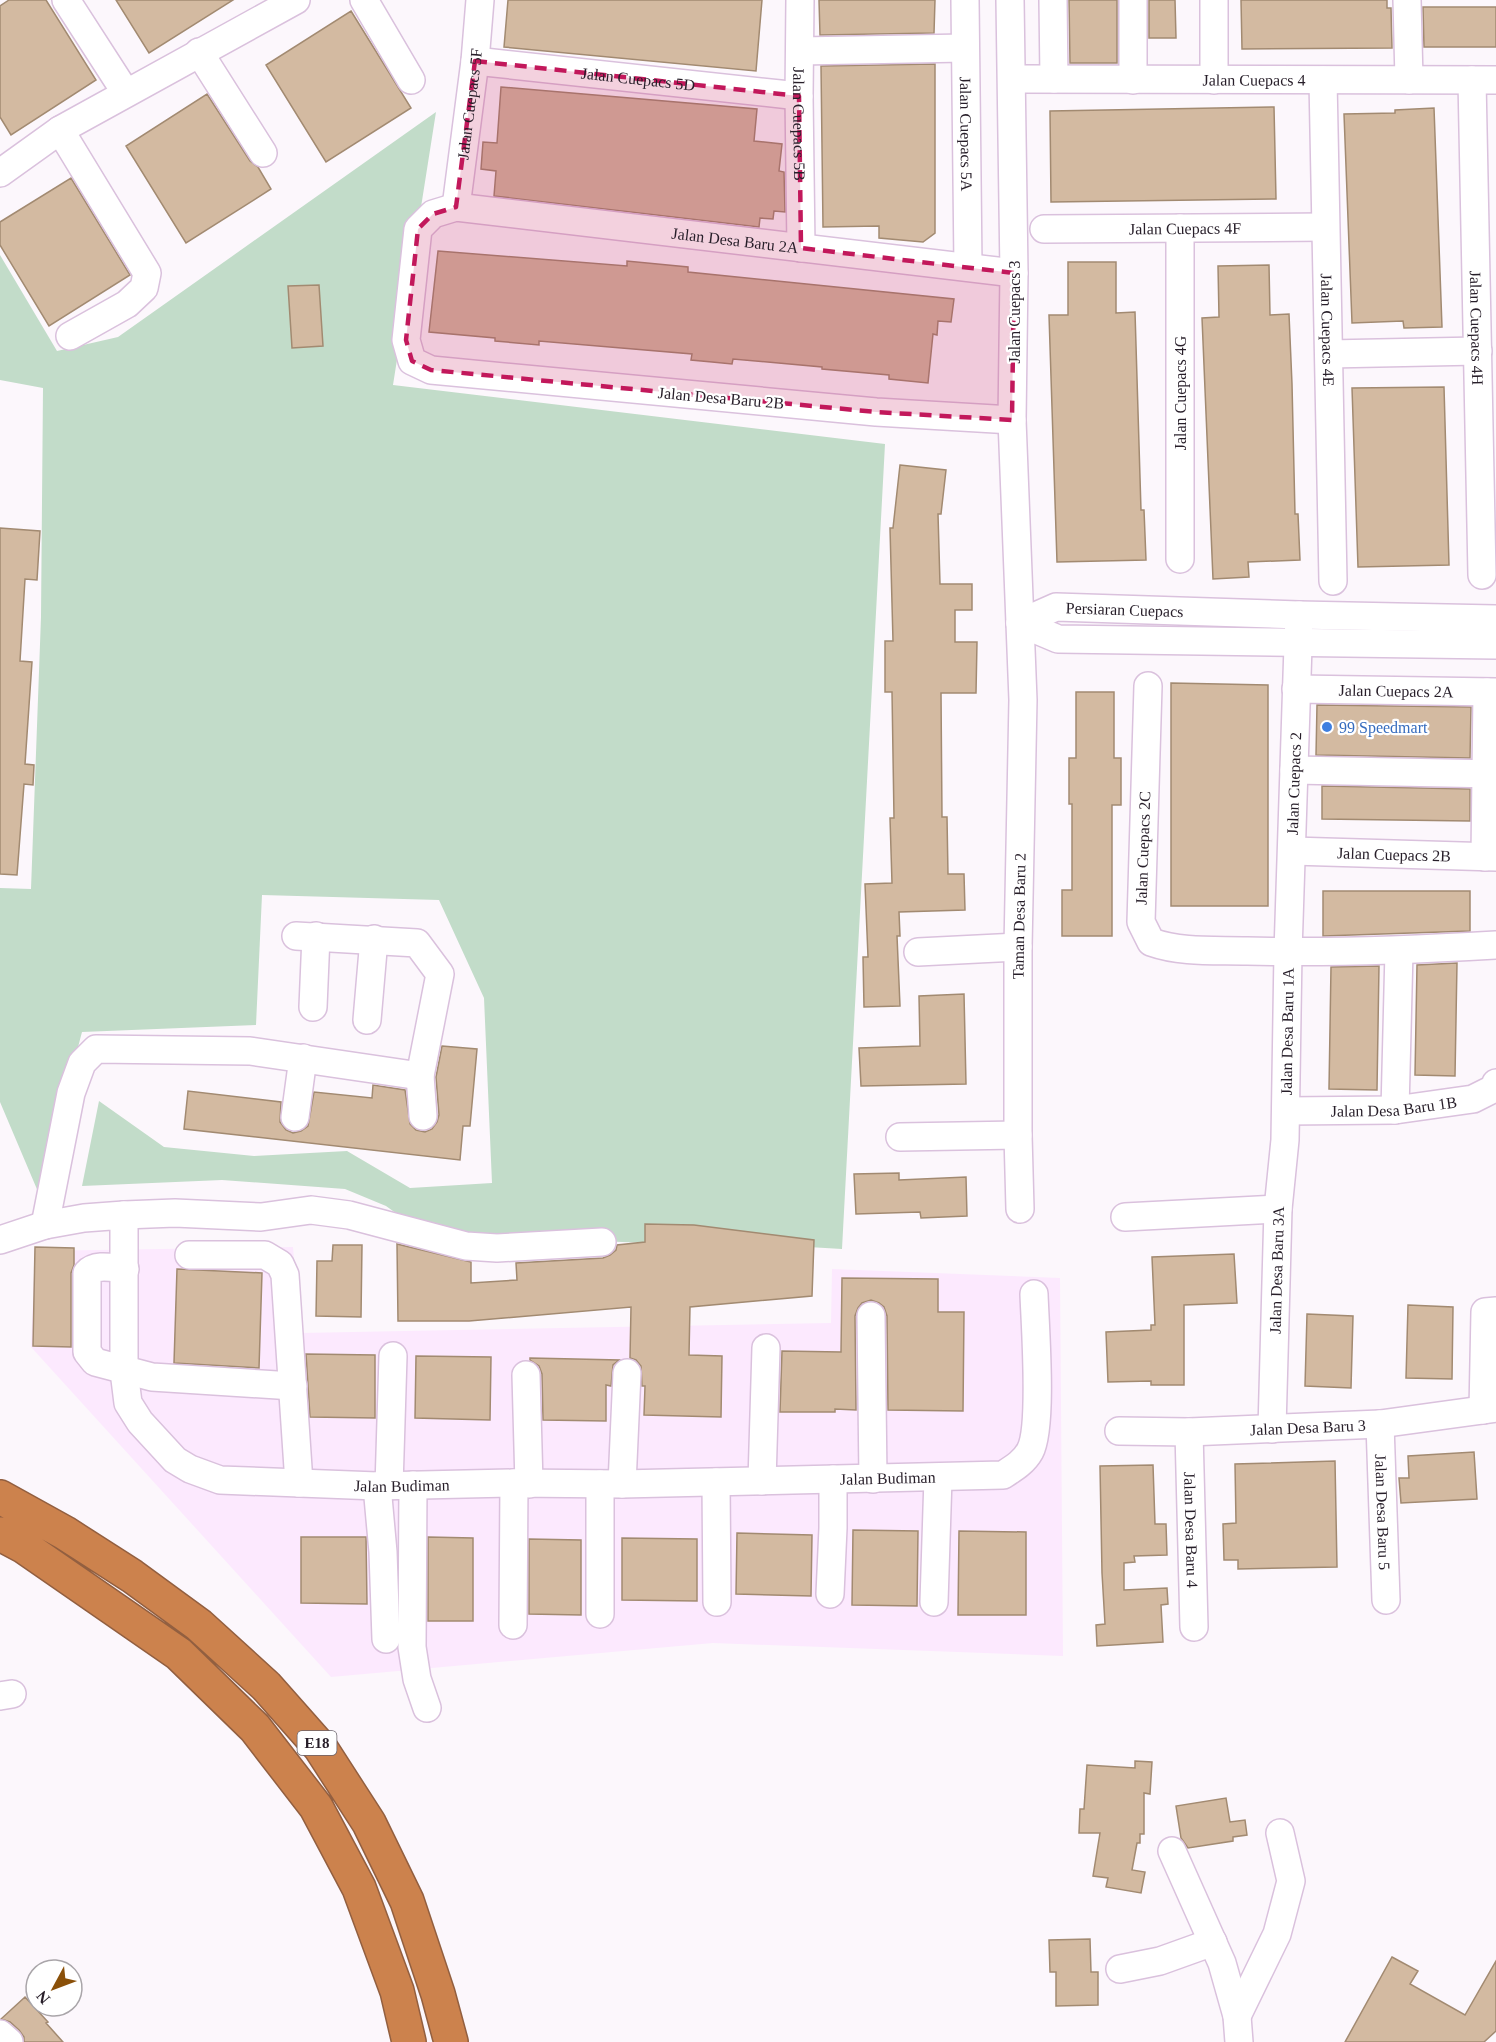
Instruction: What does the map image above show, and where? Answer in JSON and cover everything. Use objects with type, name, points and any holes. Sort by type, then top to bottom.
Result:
[{"type":"highway","name":"E18","points":[[0,1497],[65,1533],[132,1576],[199,1625],[266,1686],[320,1747],[369,1823],[407,1901],[438,1994],[451,2042]]},
{"type":"highway","name":"E18","points":[[11,1540],[179,1654],[255,1728],[316,1807],[359,1888],[397,1991],[409,2042]]},
{"type":"street","points":[[66,0],[126,93]]},
{"type":"street","points":[[364,0],[411,80]]},
{"type":"street","name":"Jalan Cuepacs 5F","points":[[456,207],[475,62],[480,0]]},
{"type":"street","name":"Jalan Cuepacs 5B","points":[[800,0],[801,248]]},
{"type":"street","name":"Jalan Cuepacs 5A","points":[[965,0],[968,267]]},
{"type":"street","name":"Jalan Cuepacs 3","points":[[1010,0],[1014,273],[1012,420],[1020,623]]},
{"type":"street","points":[[1053,0],[1054,79]]},
{"type":"street","points":[[1133,0],[1133,80]]},
{"type":"street","points":[[1214,0],[1214,80]]},
{"type":"street","points":[[1407,0],[1409,80]]},
{"type":"street","points":[[2,168],[60,130],[289,2]]},
{"type":"street","points":[[800,51],[965,48]]},
{"type":"street","points":[[199,52],[263,153]]},
{"type":"street","name":"Jalan Cuepacs 5D","points":[[475,62],[799,96]]},
{"type":"street","name":"Jalan Cuepacs 4","points":[[1012,79],[1484,80]]},
{"type":"street","name":"Jalan Cuepacs 4E","points":[[1323,80],[1333,581]]},
{"type":"street","name":"Jalan Cuepacs 4H","points":[[1482,575],[1488,467],[1478,351],[1485,277],[1484,80]]},
{"type":"street","points":[[60,130],[147,273],[144,288],[127,304],[70,336]]},
{"type":"street","name":"Jalan Desa Baru 2A","points":[[456,207],[1014,273]]},
{"type":"street","name":"Jalan Desa Baru 2B","points":[[456,207],[433,214],[418,229],[406,340],[412,361],[431,370],[876,412],[1012,420]]},
{"type":"street","name":"Jalan Cuepacs 4F","points":[[1044,229],[1325,227]]},
{"type":"street","name":"Jalan Cuepacs 4G","points":[[1180,228],[1180,559]]},
{"type":"street","points":[[1329,354],[1478,351]]},
{"type":"street","name":"Persiaran Cuepacs","points":[[1020,623],[1056,607],[1496,619]]},
{"type":"street","name":"Jalan Cuepacs 2","points":[[1288,952],[1299,615]]},
{"type":"street","name":"Persiaran Cuepacs","points":[[1020,623],[1058,639],[1496,645]]},
{"type":"street","name":"Taman Desa Baru 2","points":[[1020,623],[1023,700],[1018,947],[1020,1209]]},
{"type":"street","name":"Jalan Cuepacs 2C","points":[[1148,686],[1141,922],[1151,942],[1171,949],[1288,952],[1399,951],[1496,945]]},
{"type":"street","name":"Jalan Cuepacs 2A","points":[[1296,689],[1492,692]]},
{"type":"street","points":[[1491,857],[1492,692]]},
{"type":"street","points":[[1294,770],[1491,774]]},
{"type":"street","name":"Jalan Cuepacs 2B","points":[[1292,851],[1491,857]]},
{"type":"street","points":[[313,1007],[306,936],[417,943],[440,974],[420,1076],[423,1116]]},
{"type":"street","points":[[367,1020],[374,939]]},
{"type":"street","points":[[918,952],[1018,947]]},
{"type":"street","points":[[1395,1110],[1399,951]]},
{"type":"street","name":"Jalan Desa Baru 1A","points":[[1286,1111],[1288,952]]},
{"type":"street","points":[[45,1226],[71,1093],[82,1063],[96,1049],[250,1051],[420,1076]]},
{"type":"street","points":[[294,1117],[303,1058]]},
{"type":"street","name":"Jalan Desa Baru 1B","points":[[1286,1111],[1395,1110],[1473,1099],[1495,1088],[1496,1083]]},
{"type":"street","name":"Jalan Desa Baru 3A","points":[[1272,1429],[1278,1209],[1286,1140],[1286,1111]]},
{"type":"street","points":[[900,1137],[1018,1135]]},
{"type":"street","points":[[1125,1217],[1278,1209]]},
{"type":"street","points":[[1,1236],[84,1218],[186,1214],[261,1217],[311,1210],[349,1215],[465,1246],[497,1248],[602,1242]]},
{"type":"street","name":"Jalan Budiman","points":[[124,1215],[124,1371],[128,1403],[140,1422],[175,1460],[190,1469],[220,1480],[393,1486],[521,1483],[611,1484],[1003,1475],[1021,1464],[1031,1449],[1036,1427],[1034,1294]]},
{"type":"street","points":[[189,1255],[265,1255],[280,1264],[285,1275],[299,1483]]},
{"type":"street","points":[[125,1269],[97,1267],[91,1269],[87,1274],[87,1352],[95,1362],[152,1377],[293,1386]]},
{"type":"street","points":[[1490,1409],[1491,1312]]},
{"type":"street","points":[[871,1316],[873,1479]]},
{"type":"street","points":[[762,1481],[766,1348]]},
{"type":"street","points":[[393,1356],[393,1486],[412,1647],[417,1679],[427,1708]]},
{"type":"street","points":[[600,1614],[611,1484],[627,1373]]},
{"type":"street","points":[[513,1625],[526,1375]]},
{"type":"street","name":"Jalan Desa Baru 3","points":[[1119,1431],[1189,1432],[1380,1424],[1490,1409]]},
{"type":"street","name":"Jalan Desa Baru 5","points":[[1380,1424],[1386,1600]]},
{"type":"street","name":"Jalan Desa Baru 4","points":[[1189,1432],[1194,1627]]},
{"type":"street","points":[[934,1602],[938,1478]]},
{"type":"street","points":[[830,1594],[833,1479]]},
{"type":"street","points":[[716,1482],[717,1602]]},
{"type":"street","points":[[386,1639],[383,1552],[393,1486]]},
{"type":"street","points":[[1238,2029],[1277,1934],[1291,1881],[1280,1833]]},
{"type":"street","points":[[1172,1851],[1229,1983],[1238,2029]]},
{"type":"street","points":[[1120,1969],[1160,1961],[1213,1942]]},
{"type":"street","points":[[0,2034],[9,2042]]},
{"type":"highlighted area","points":[[475,61],[799,96],[801,248],[1014,273],[1012,420],[876,412],[431,370],[412,361],[406,340],[418,229],[433,214],[456,207]]},
{"type":"shaded area","points":[[293,1247],[300,1333],[831,1323],[832,1269],[1060,1278],[1063,1656],[713,1643],[331,1677],[31,1347],[35,1251]]},
{"type":"green space","points":[[436,112],[393,385],[885,444],[842,1249],[741,1243],[646,1243],[527,1238],[435,1241],[386,1206],[345,1189],[222,1180],[82,1186],[99,1101],[164,1147],[254,1156],[347,1151],[410,1188],[492,1183],[484,998],[439,900],[262,895],[256,1025],[82,1032],[39,1194],[0,1102],[0,888],[31,889],[41,617],[43,388],[0,380],[0,255],[57,351],[118,337]]},
{"type":"building","points":[[9,0],[46,0],[96,80],[11,135],[0,117],[0,6]]},
{"type":"building","points":[[116,0],[233,0],[149,53]]},
{"type":"building","points":[[508,0],[762,0],[756,71],[504,47]]},
{"type":"building","points":[[819,0],[935,0],[934,33],[820,35]]},
{"type":"building","points":[[1069,0],[1117,0],[1117,63],[1070,63]]},
{"type":"building","points":[[1149,0],[1175,0],[1176,38],[1149,38]]},
{"type":"building","points":[[1241,0],[1387,0],[1387,8],[1391,8],[1392,48],[1242,49]]},
{"type":"building","points":[[1423,7],[1496,7],[1496,47],[1424,47]]},
{"type":"building","points":[[351,11],[411,108],[326,162],[266,65]]},
{"type":"building","points":[[935,64],[935,233],[923,242],[879,238],[879,226],[823,227],[821,66]]},
{"type":"building","points":[[501,87],[757,109],[754,141],[782,144],[779,171],[784,172],[785,212],[774,211],[773,219],[760,218],[759,227],[494,196],[496,171],[481,169],[483,142],[497,143]]},
{"type":"building","points":[[207,94],[271,189],[186,243],[126,146]]},
{"type":"building","points":[[1274,107],[1276,199],[1051,202],[1050,111]]},
{"type":"building","points":[[1434,108],[1442,327],[1404,328],[1403,321],[1352,323],[1344,114],[1395,113],[1395,110]]},
{"type":"building","points":[[71,178],[130,275],[49,326],[0,245],[0,222]]},
{"type":"building","points":[[438,251],[627,266],[627,261],[688,267],[688,272],[954,299],[951,322],[938,321],[937,335],[933,334],[928,383],[889,379],[889,375],[822,369],[822,367],[733,359],[732,364],[691,360],[692,354],[539,341],[539,345],[429,332]]},
{"type":"building","points":[[1068,262],[1116,262],[1116,313],[1135,312],[1141,510],[1144,510],[1146,560],[1057,562],[1049,315],[1068,315]]},
{"type":"building","points":[[1269,265],[1270,315],[1289,314],[1295,514],[1298,514],[1300,560],[1248,562],[1249,577],[1213,579],[1202,318],[1219,317],[1218,266]]},
{"type":"building","points":[[319,285],[323,346],[292,348],[288,286]]},
{"type":"building","points":[[1444,387],[1449,565],[1358,567],[1352,388]]},
{"type":"building","points":[[900,465],[946,470],[941,514],[938,514],[940,584],[972,584],[972,610],[955,610],[955,642],[977,642],[976,693],[941,693],[942,817],[947,817],[948,874],[964,874],[965,910],[899,912],[900,936],[897,936],[900,1006],[864,1007],[863,957],[868,957],[865,884],[892,883],[890,818],[894,818],[892,692],[885,692],[885,641],[893,641],[890,528],[893,528]]},
{"type":"building","points":[[0,528],[40,531],[37,580],[25,579],[20,661],[32,662],[25,764],[34,765],[33,785],[24,784],[17,875],[0,874]]},
{"type":"building","points":[[1171,683],[1268,685],[1268,906],[1171,906]]},
{"type":"building","points":[[1076,692],[1114,692],[1114,758],[1121,758],[1121,805],[1112,805],[1112,936],[1062,936],[1062,890],[1072,890],[1072,804],[1069,804],[1069,758],[1076,758]]},
{"type":"building","points":[[1317,705],[1471,707],[1470,758],[1316,755]]},
{"type":"building","points":[[1322,786],[1470,789],[1470,821],[1322,819]]},
{"type":"building","points":[[1323,891],[1470,891],[1470,931],[1323,936]]},
{"type":"building","points":[[1457,963],[1455,1076],[1415,1075],[1417,965]]},
{"type":"building","points":[[1379,966],[1377,1090],[1329,1089],[1331,967]]},
{"type":"building","points":[[964,994],[966,1084],[861,1086],[859,1048],[920,1046],[919,996]]},
{"type":"building","points":[[442,1046],[477,1049],[470,1126],[463,1126],[460,1160],[184,1129],[188,1091],[281,1102],[280,1122],[286,1130],[293,1133],[308,1126],[314,1092],[372,1098],[373,1085],[405,1090],[410,1124],[416,1130],[425,1132],[432,1129],[439,1115],[436,1077]]},
{"type":"building","points":[[899,1173],[899,1180],[966,1177],[967,1216],[921,1218],[920,1212],[856,1214],[854,1174]]},
{"type":"building","points":[[645,1224],[694,1225],[814,1240],[812,1296],[690,1307],[689,1355],[722,1356],[721,1417],[644,1415],[645,1386],[642,1386],[641,1366],[636,1360],[630,1358],[631,1307],[469,1321],[398,1321],[397,1244],[471,1262],[471,1283],[517,1280],[516,1263],[603,1258],[616,1250],[617,1245],[645,1242]]},
{"type":"building","points":[[333,1245],[362,1245],[361,1317],[316,1316],[317,1261],[332,1261]]},
{"type":"building","points":[[35,1247],[74,1248],[74,1265],[71,1273],[71,1347],[33,1346]]},
{"type":"building","points":[[1234,1254],[1237,1303],[1184,1305],[1184,1385],[1151,1385],[1151,1381],[1108,1382],[1106,1332],[1151,1330],[1151,1325],[1155,1325],[1152,1257]]},
{"type":"building","points":[[177,1269],[262,1273],[259,1368],[174,1363]]},
{"type":"building","points":[[842,1278],[938,1279],[938,1312],[964,1312],[963,1411],[888,1410],[887,1316],[884,1307],[871,1300],[862,1303],[855,1316],[856,1410],[780,1412],[782,1351],[841,1352]]},
{"type":"building","points":[[1408,1305],[1453,1307],[1452,1379],[1406,1378]]},
{"type":"building","points":[[1307,1314],[1353,1316],[1351,1388],[1305,1386]]},
{"type":"building","points":[[306,1354],[375,1355],[375,1418],[310,1417]]},
{"type":"building","points":[[416,1356],[491,1357],[490,1420],[415,1418]]},
{"type":"building","points":[[530,1358],[619,1360],[613,1365],[611,1386],[606,1385],[606,1421],[543,1420],[542,1374],[539,1366]]},
{"type":"building","points":[[1474,1452],[1477,1499],[1401,1503],[1399,1478],[1409,1478],[1408,1456]]},
{"type":"building","points":[[1335,1461],[1337,1567],[1238,1569],[1238,1560],[1224,1560],[1223,1524],[1236,1523],[1235,1464]]},
{"type":"building","points":[[1153,1465],[1155,1524],[1166,1524],[1167,1555],[1134,1556],[1135,1562],[1124,1563],[1124,1590],[1167,1588],[1168,1604],[1161,1605],[1163,1642],[1097,1646],[1096,1625],[1105,1624],[1100,1466]]},
{"type":"building","points":[[853,1530],[918,1531],[917,1606],[852,1605]]},
{"type":"building","points":[[959,1531],[1026,1532],[1026,1615],[958,1615]]},
{"type":"building","points":[[737,1533],[812,1535],[811,1596],[736,1594]]},
{"type":"building","points":[[301,1537],[366,1537],[367,1604],[301,1603]]},
{"type":"building","points":[[428,1537],[473,1538],[473,1621],[428,1621]]},
{"type":"building","points":[[622,1538],[697,1539],[697,1601],[622,1600]]},
{"type":"building","points":[[529,1539],[581,1540],[581,1615],[529,1614]]},
{"type":"building","points":[[1135,1761],[1152,1762],[1150,1794],[1144,1793],[1144,1834],[1140,1834],[1140,1843],[1137,1843],[1132,1870],[1145,1872],[1141,1893],[1106,1887],[1108,1878],[1093,1876],[1100,1833],[1079,1833],[1080,1809],[1084,1809],[1087,1765],[1135,1768]]},
{"type":"building","points":[[1226,1798],[1230,1822],[1245,1820],[1247,1835],[1233,1837],[1233,1841],[1188,1848],[1181,1838],[1176,1806]]},
{"type":"building","points":[[1090,1939],[1091,1972],[1098,1972],[1098,2005],[1056,2006],[1056,1972],[1050,1972],[1049,1940]]},
{"type":"building","points":[[1392,1957],[1418,1971],[1410,1984],[1465,2015],[1496,1961],[1496,2031],[1484,2042],[1345,2042]]},
{"type":"building","points":[[24,1998],[24,2018],[44,2018],[63,2042],[24,2042],[24,2037],[19,2030],[10,2022],[1,2019]]},
{"type":"place","name":"99 Speedmart","points":[[1327,727]]}]
